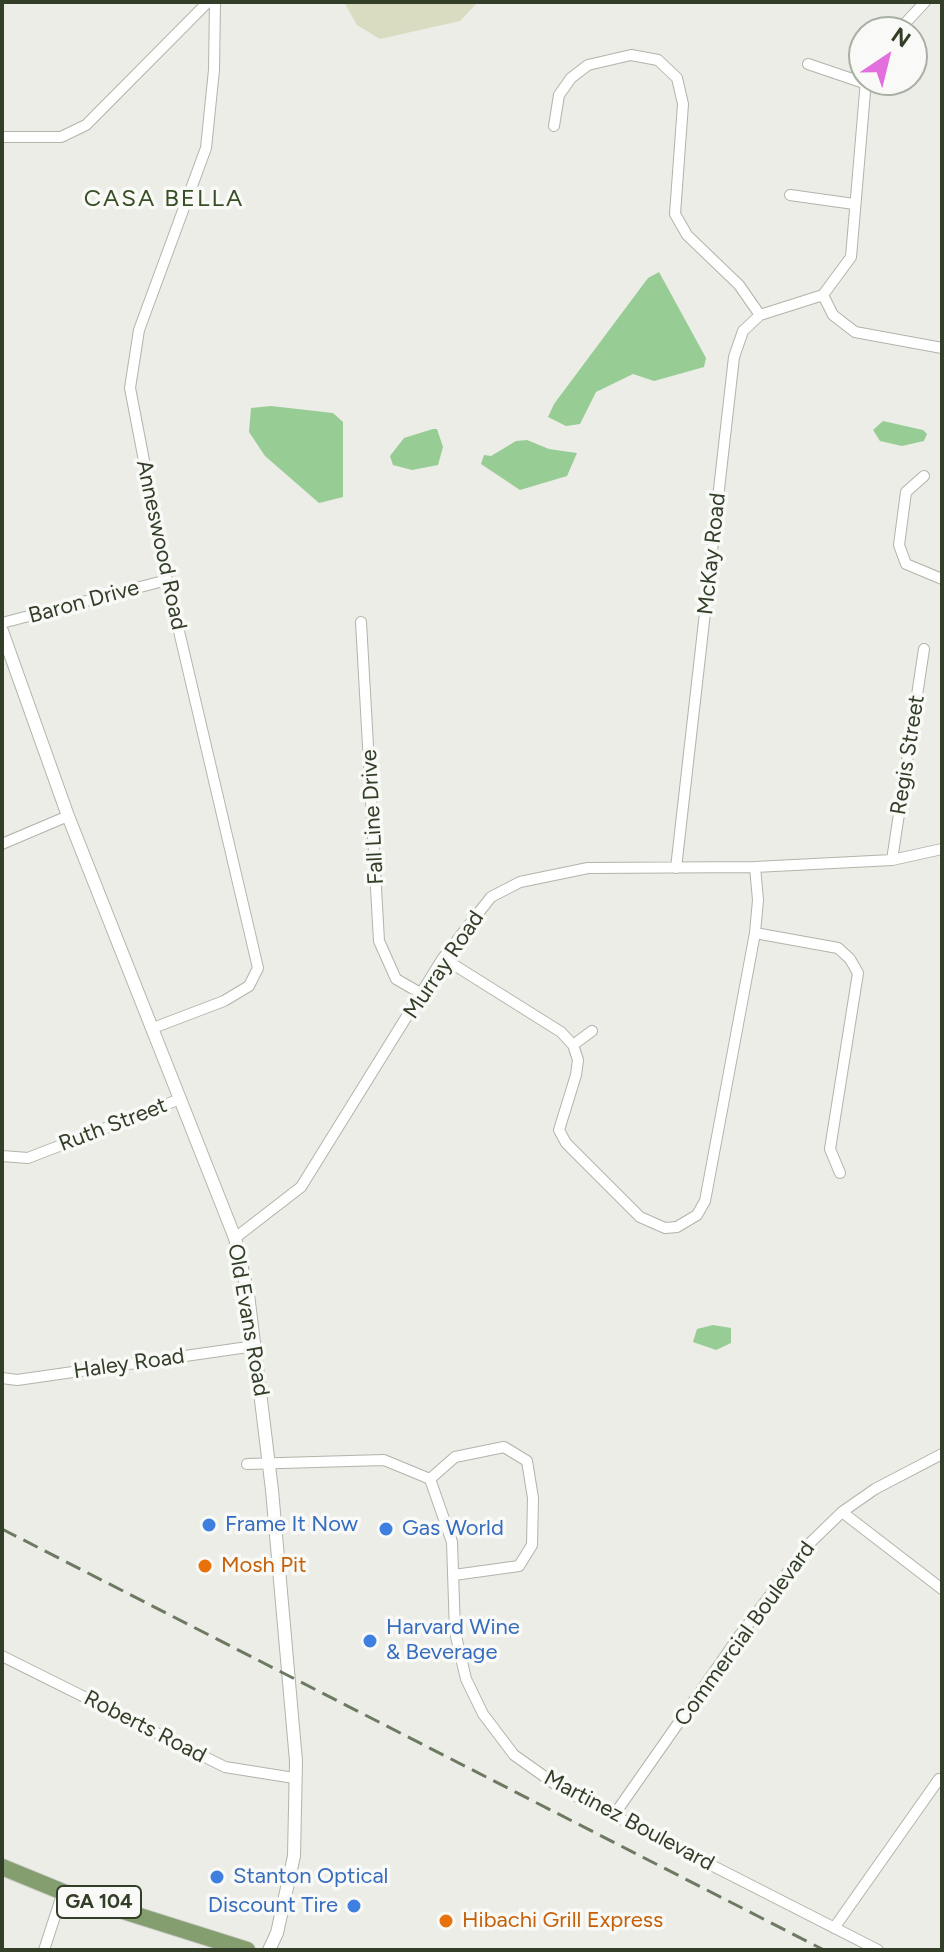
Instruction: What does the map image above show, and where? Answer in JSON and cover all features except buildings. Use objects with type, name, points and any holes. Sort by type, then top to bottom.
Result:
[{"type":"main road","name":"GA 104","points":[[2,1867],[63,1892],[247,1950]]},
{"type":"main road","points":[[198,1933],[215,1950]]},
{"type":"street","points":[[2,137],[61,137],[86,125],[208,2]]},
{"type":"street","name":"Anneswood Road","points":[[153,1028],[224,1001],[249,986],[258,968],[167,580],[130,388],[133,354],[206,148],[214,70],[215,2]]},
{"type":"street","points":[[554,126],[559,95],[571,78],[588,65],[631,55],[658,60],[677,78],[683,104],[675,214],[687,235],[739,285],[760,315],[823,295],[851,257],[864,96]]},
{"type":"street","points":[[808,64],[848,77]]},
{"type":"street","points":[[790,195],[854,204]]},
{"type":"street","points":[[823,295],[833,315],[855,332],[942,348]]},
{"type":"street","name":"McKay Road","points":[[676,868],[734,357],[743,331],[760,315]]},
{"type":"street","points":[[924,476],[906,492],[899,545],[906,564],[942,579]]},
{"type":"street","name":"Baron Drive","points":[[2,623],[167,580]]},
{"type":"street","name":"Fall Line Drive","points":[[361,622],[379,941],[396,979],[422,994]]},
{"type":"street","name":"Old Evans Road","points":[[2,631],[68,816],[235,1238],[255,1346],[293,1704],[294,1856],[277,1933],[269,1950]]},
{"type":"street","name":"Regis Street","points":[[892,860],[924,649]]},
{"type":"street","points":[[2,844],[68,816]]},
{"type":"street","name":"Murray Road","points":[[235,1238],[301,1187],[443,958],[491,897],[520,882],[588,868],[755,867],[892,860],[942,849]]},
{"type":"street","points":[[443,958],[561,1032],[573,1045],[578,1060],[576,1075],[559,1130],[566,1143],[640,1217],[665,1228],[677,1227],[697,1215],[705,1201],[755,933],[758,900],[755,867]]},
{"type":"street","points":[[755,933],[838,948],[850,959],[858,973],[830,1149],[840,1173]]},
{"type":"street","points":[[573,1045],[592,1031]]},
{"type":"street","name":"Ruth Street","points":[[2,1156],[28,1158],[180,1099]]},
{"type":"street","name":"Haley Road","points":[[2,1378],[17,1380],[255,1346]]},
{"type":"street","points":[[247,1464],[384,1460],[430,1479],[455,1457],[504,1447],[527,1461],[533,1498],[532,1545],[519,1566],[454,1575]]},
{"type":"street","name":"Commercial Boulevard","points":[[614,1815],[740,1635],[810,1543],[842,1512],[875,1489],[942,1454]]},
{"type":"street","name":"Martinez Boulevard","points":[[430,1479],[449,1524],[458,1651],[470,1690],[494,1731],[514,1755],[544,1778],[878,1950]]},
{"type":"street","points":[[842,1512],[942,1589]]},
{"type":"street","name":"Roberts Road","points":[[2,1656],[225,1767],[294,1778]]},
{"type":"street","points":[[834,1928],[939,1779]]},
{"type":"street","points":[[44,1950],[63,1892]]},
{"type":"shaded area","points":[[344,2],[478,2],[460,21],[380,39],[357,25]]},
{"type":"shaded area","points":[[659,272],[706,358],[704,367],[654,381],[633,374],[596,392],[580,424],[566,426],[548,417],[554,404],[648,278]]},
{"type":"shaded area","points":[[271,406],[333,413],[343,422],[343,497],[319,503],[265,456],[249,432],[251,408]]},
{"type":"shaded area","points":[[883,421],[923,430],[927,434],[924,441],[902,446],[880,441],[873,430]]},
{"type":"shaded area","points":[[437,429],[443,447],[438,465],[412,470],[393,465],[390,456],[404,438]]},
{"type":"shaded area","points":[[527,440],[549,449],[577,453],[567,476],[520,490],[481,464],[484,455],[491,456],[516,441]]},
{"type":"shaded area","points":[[713,1325],[731,1328],[731,1343],[716,1350],[693,1342],[697,1329]]},
{"type":"railway","points":[[2,1529],[824,1950]]},
{"type":"place","name":"Frame It Now","points":[[209,1525]]},
{"type":"place","name":"Gas World","points":[[386,1529]]},
{"type":"place","name":"Mosh Pit","points":[[205,1566]]},
{"type":"place","name":"Harvard Wine & Beverage","points":[[370,1641]]},
{"type":"place","name":"Stanton Optical","points":[[217,1877]]},
{"type":"place","name":"Discount Tire","points":[[354,1906]]},
{"type":"place","name":"Hibachi Grill Express","points":[[446,1921]]},
{"type":"district","name":"CASA BELLA","points":[[164,199]]}]
